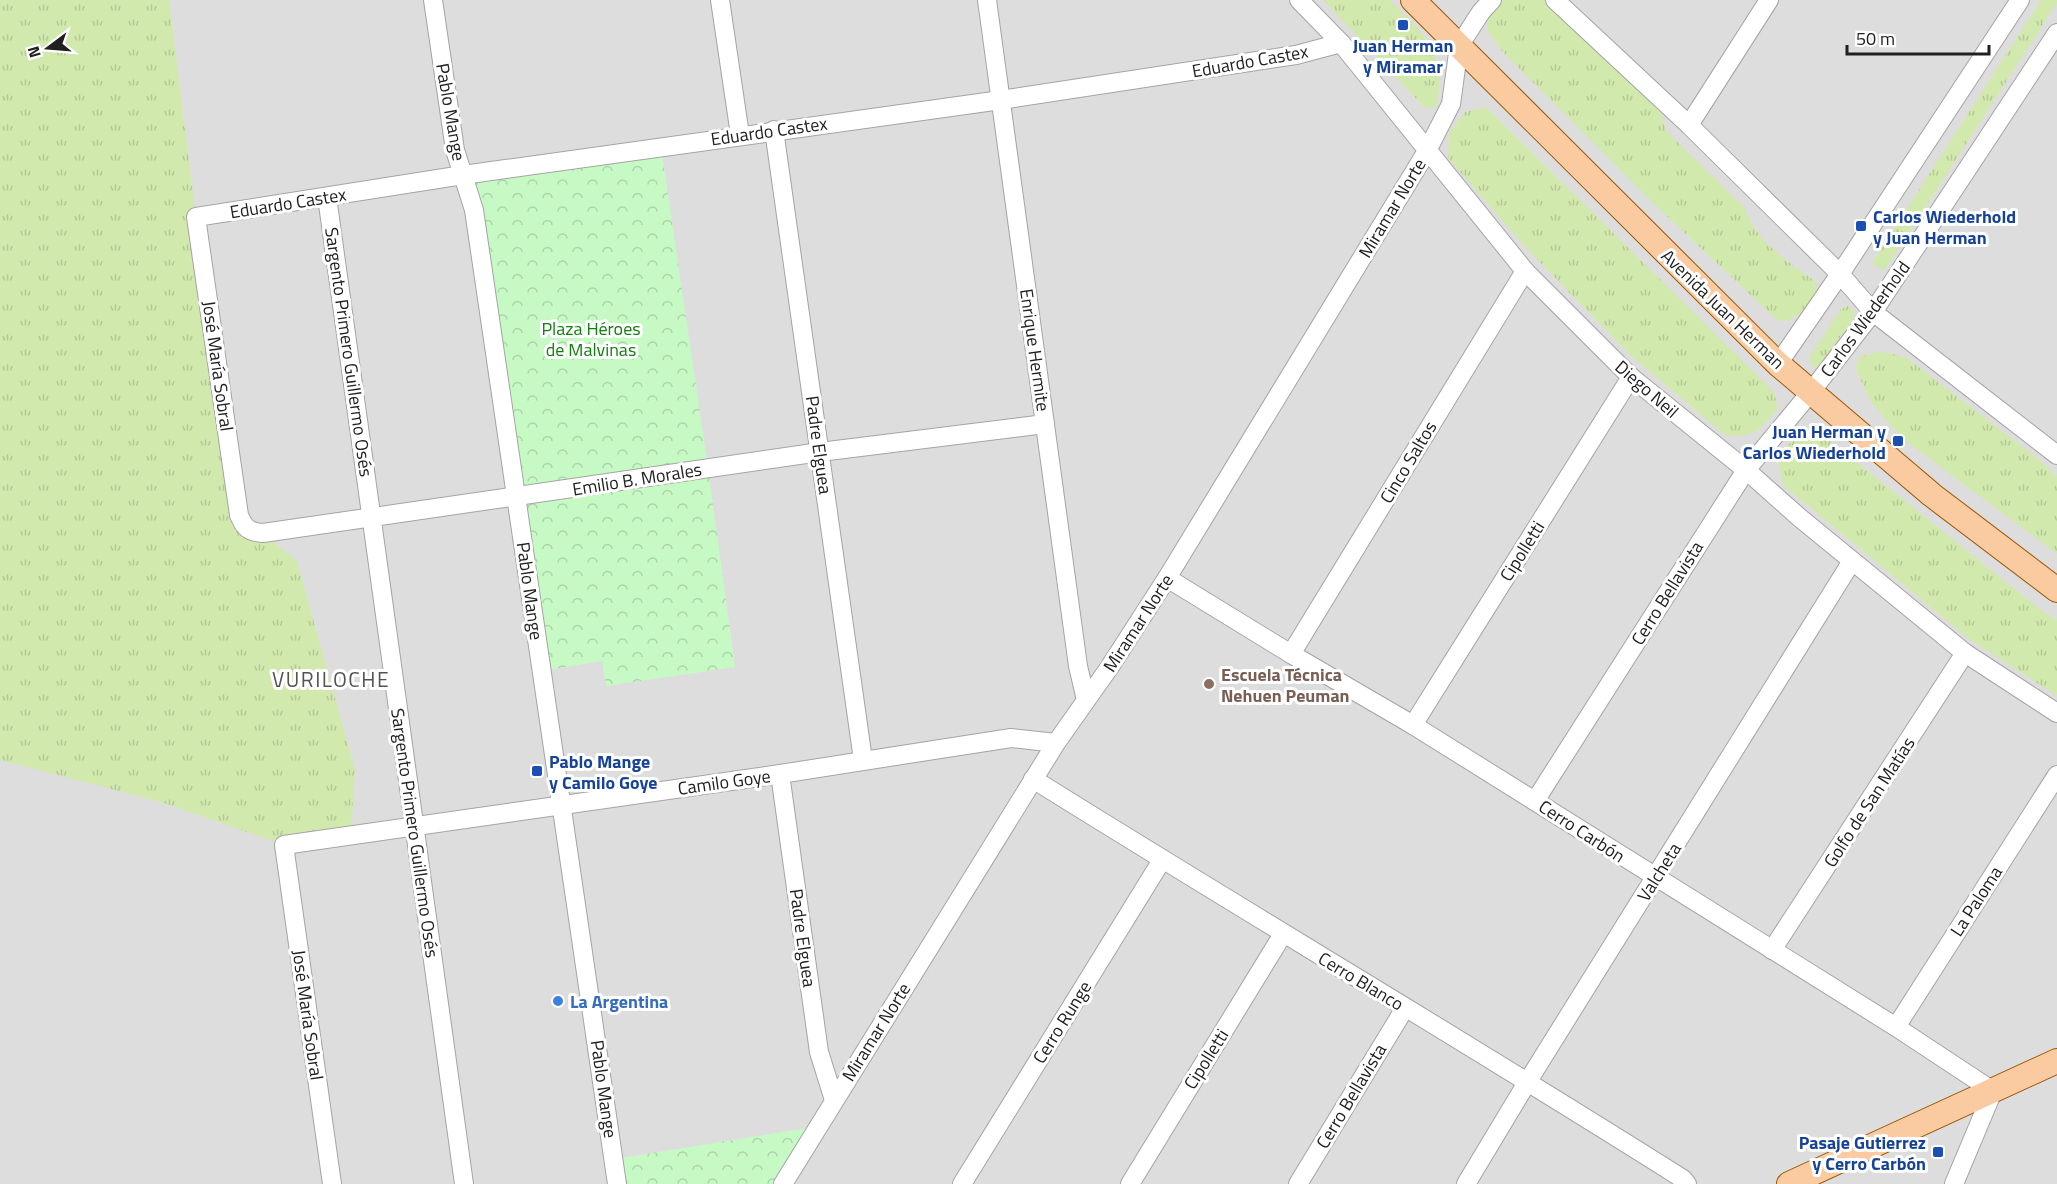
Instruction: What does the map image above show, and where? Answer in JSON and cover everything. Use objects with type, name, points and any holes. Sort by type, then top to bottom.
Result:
[{"type":"main road","name":"Avenida Juan Herman","points":[[1413,0],[1778,364],[1932,495],[2057,590]]},
{"type":"main road","points":[[1789,1184],[2057,1061]]},
{"type":"street","name":"Pablo Mange","points":[[432,0],[455,150],[474,210],[617,1184]]},
{"type":"street","points":[[720,0],[740,135]]},
{"type":"street","name":"Enrique Hermite","points":[[987,0],[1078,666],[1086,700]]},
{"type":"street","name":"Diego Neil","points":[[1299,0],[1341,43],[1526,271],[1631,377],[1965,653],[2057,713]]},
{"type":"street","points":[[1459,46],[1481,12],[1492,0]]},
{"type":"street","points":[[1555,0],[1689,125],[1840,274],[1873,312],[2054,446]]},
{"type":"street","points":[[1689,125],[1769,0]]},
{"type":"street","points":[[1778,364],[1840,274],[2020,0]]},
{"type":"street","name":"Carlos Wiederhold","points":[[1810,393],[1873,312],[2057,33]]},
{"type":"street","name":"Eduardo Castex","points":[[196,217],[463,175],[1001,100],[1296,55],[1341,43]]},
{"type":"street","name":"Miramar Norte","points":[[783,1184],[1033,779],[1167,578],[1427,151],[1451,104],[1459,46]]},
{"type":"street","name":"Padre Elguea","points":[[774,130],[863,760]]},
{"type":"street","name":"Sargento Primero Guillermo Osés","points":[[327,197],[464,1184]]},
{"type":"street","name":"José María Sobral","points":[[196,217],[239,515]]},
{"type":"street","name":"Cinco Saltos","points":[[1291,654],[1526,271]]},
{"type":"street","name":"Cipolletti","points":[[1413,725],[1631,377]]},
{"type":"street","name":"Cerro Bellavista","points":[[1535,801],[1746,470],[1810,393]]},
{"type":"street","name":"Emilio B. Morales","points":[[239,515],[243,525],[251,532],[263,533],[820,452],[1045,424]]},
{"type":"street","name":"Valcheta","points":[[1466,1184],[1852,561]]},
{"type":"street","name":"Cerro Carbón","points":[[1167,578],[1413,725],[1896,1027],[1993,1091]]},
{"type":"street","name":"Golfo de San Matías","points":[[1772,950],[1965,653]]},
{"type":"street","name":"Camilo Goye","points":[[284,845],[780,774],[1011,738],[1056,743]]},
{"type":"street","name":"Padre Elguea","points":[[780,774],[819,1052],[834,1100]]},
{"type":"street","name":"La Paloma","points":[[1896,1027],[2057,775]]},
{"type":"street","name":"Cerro Blanco","points":[[1033,779],[1283,934],[1528,1081],[1683,1179],[1687,1184]]},
{"type":"street","name":"José María Sobral","points":[[284,845],[332,1184]]},
{"type":"street","name":"Cerro Runge","points":[[962,1184],[1162,860]]},
{"type":"street","name":"Cipolletti","points":[[1130,1184],[1283,934]]},
{"type":"street","name":"Cerro Bellavista","points":[[1298,1184],[1405,1008]]},
{"type":"street","points":[[1954,1184],[1993,1091]]},
{"type":"shaded area","points":[[0,0],[2057,0],[2057,1184],[0,1184]]},
{"type":"green space","points":[[0,0],[169,0],[196,217],[239,515],[297,561],[355,770],[351,835],[284,845],[164,803],[0,760]]},
{"type":"green space","points":[[1323,0],[1390,0],[1414,24],[1431,47],[1439,74],[1436,108],[1424,107]]},
{"type":"green space","points":[[1501,0],[1546,0],[1659,107],[1666,131],[1745,208],[1750,220],[1765,241],[1784,259],[1816,282],[1817,294],[1800,313],[1791,319],[1778,321],[1653,203],[1500,49],[1487,30],[1489,11]]},
{"type":"green space","points":[[2041,0],[2057,0],[2057,3],[1884,271],[1872,263]]},
{"type":"green space","points":[[1486,107],[1774,392],[1778,408],[1761,427],[1750,434],[1725,435],[1631,356],[1527,249],[1448,158],[1449,133],[1465,112]]},
{"type":"green space","name":"Plaza Héroes de Malvinas","points":[[661,147],[735,667],[606,686],[602,661],[542,671],[463,175]]},
{"type":"green space","points":[[1847,306],[1854,310],[1854,318],[1820,365],[1814,368],[1809,361],[1811,354],[1841,309]]},
{"type":"green space","points":[[1882,351],[1907,358],[2037,458],[2057,477],[2057,554],[1903,439],[1870,401],[1855,367],[1861,356]]},
{"type":"green space","points":[[1819,432],[2041,610],[2057,620],[2057,696],[1968,638],[1784,486],[1779,467],[1783,452],[1798,438]]},
{"type":"green space","points":[[807,1128],[774,1184],[624,1184],[621,1158]]},
{"type":"place","name":"Juan Herman y Miramar","points":[[1403,25]]},
{"type":"place","name":"Carlos Wiederhold y Juan Herman","points":[[1861,226]]},
{"type":"place","name":"Juan Herman y Carlos Wiederhold","points":[[1898,441]]},
{"type":"place","name":"Escuela Técnica Nehuen Peuman","points":[[1209,684]]},
{"type":"place","name":"Pablo Mange y Camilo Goye","points":[[537,771]]},
{"type":"place","name":"La Argentina","points":[[558,1001]]},
{"type":"place","name":"Pasaje Gutierrez y Cerro Carbón","points":[[1938,1152]]},
{"type":"district","name":"VURILOCHE","points":[[331,679]]}]
